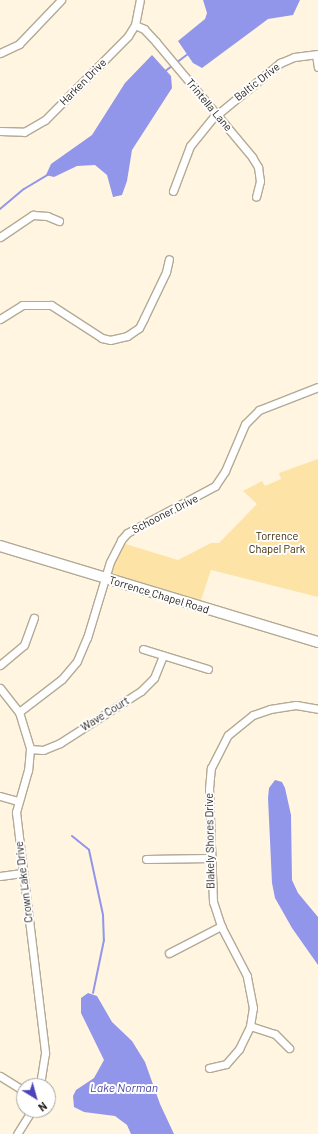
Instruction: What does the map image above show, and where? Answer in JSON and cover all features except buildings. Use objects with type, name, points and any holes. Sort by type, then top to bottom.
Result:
[{"type":"street","points":[[0,53],[19,44],[60,0]]},
{"type":"street","name":"Harken Drive","points":[[0,131],[24,132],[45,120],[120,45],[135,25],[140,0]]},
{"type":"street","name":"Trintella Lane","points":[[135,25],[144,29],[156,42],[255,162],[260,181],[256,198]]},
{"type":"street","points":[[317,55],[318,67]]},
{"type":"street","name":"Baltic Drive","points":[[173,191],[190,146],[204,126],[280,63],[294,57],[317,55]]},
{"type":"street","points":[[0,237],[33,215],[47,216],[60,221]]},
{"type":"street","points":[[0,319],[22,305],[51,305],[102,338],[110,340],[127,336],[139,328],[166,272],[169,259]]},
{"type":"street","name":"Schooner Drive","points":[[19,712],[62,679],[76,661],[87,638],[105,578],[117,545],[127,533],[215,486],[225,471],[240,434],[252,417],[272,403],[318,387]]},
{"type":"street","name":"Torrence Chapel Road","points":[[0,546],[318,642]]},
{"type":"street","points":[[0,665],[24,645],[34,618]]},
{"type":"street","points":[[142,650],[208,669]]},
{"type":"street","name":"Wave Court","points":[[30,749],[43,750],[60,743],[141,691],[154,678],[163,656]]},
{"type":"street","name":"Crown Lake Drive","points":[[0,688],[19,712],[30,749],[28,770],[16,812],[22,873],[46,1053],[41,1078]]},
{"type":"street","name":"Blakely Shores Drive","points":[[209,1068],[223,1066],[230,1060],[244,1042],[250,1026],[253,1008],[250,984],[221,926],[213,902],[210,858],[210,778],[216,756],[228,735],[245,720],[270,709],[303,705],[318,709]]},
{"type":"street","points":[[0,796],[18,801]]},
{"type":"street","points":[[146,859],[210,858]]},
{"type":"street","points":[[0,876],[22,873]]},
{"type":"street","points":[[169,953],[221,926]]},
{"type":"street","points":[[250,1026],[275,1034],[289,1048]]},
{"type":"street","points":[[0,1076],[16,1086]]},
{"type":"street","points":[[17,1134],[27,1118]]},
{"type":"green space","name":"Torrence Chapel Park","points":[[318,459],[318,597],[211,570],[199,606],[105,578],[119,542],[178,560],[211,543],[219,543],[257,504],[243,491],[262,481],[265,486],[281,479],[279,473]]},
{"type":"water","points":[[203,0],[300,0],[293,15],[268,19],[202,68],[193,63],[178,41],[205,19],[207,13]]},
{"type":"water","points":[[152,55],[171,76],[172,88],[132,150],[127,181],[122,195],[113,197],[107,175],[95,165],[77,166],[54,177],[46,175],[51,164],[92,135],[125,83]]},
{"type":"water","points":[[275,780],[282,782],[285,788],[291,815],[292,880],[298,893],[318,917],[318,965],[292,928],[275,898],[272,883],[268,798],[269,788]]},
{"type":"water","name":"Lake Norman","points":[[88,993],[97,996],[112,1022],[132,1041],[145,1062],[160,1104],[174,1134],[131,1134],[127,1125],[115,1116],[84,1112],[74,1107],[73,1096],[76,1090],[94,1078],[104,1060],[81,1013],[81,998]]},
{"type":"waterway","points":[[164,72],[188,54]]},
{"type":"waterway","points":[[0,209],[24,189],[49,174]]},
{"type":"waterway","points":[[72,836],[89,850],[103,915],[104,940],[93,993]]}]
